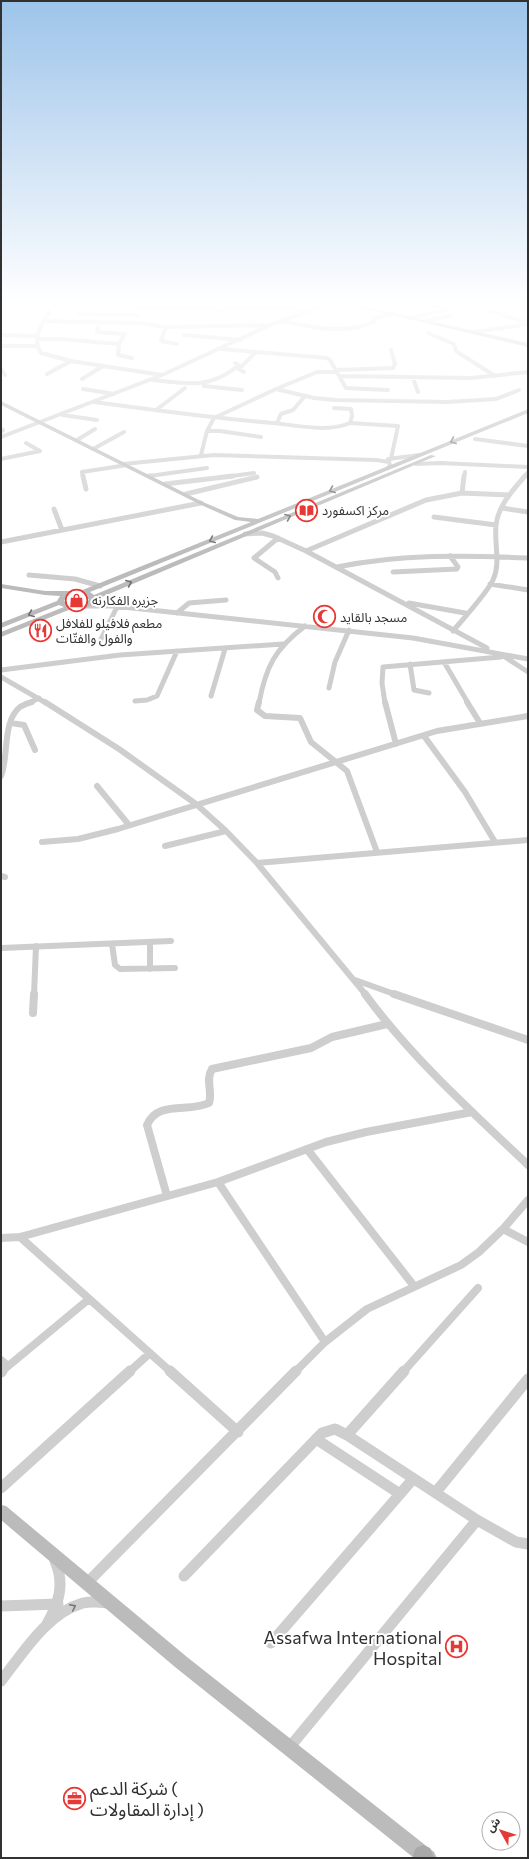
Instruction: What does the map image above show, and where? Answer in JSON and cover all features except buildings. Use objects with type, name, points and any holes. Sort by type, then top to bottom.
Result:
[{"type":"main road","points":[[1,403],[237,519],[249,520],[264,518]]},
{"type":"main road","points":[[1,586],[35,592],[69,594],[82,593],[528,411]]},
{"type":"main road","points":[[1,635],[71,607],[86,606],[93,598],[528,417]]},
{"type":"main road","points":[[495,424],[505,427]]},
{"type":"main road","points":[[235,530],[240,524],[237,519]]},
{"type":"main road","points":[[35,592],[60,601],[71,607]]},
{"type":"main road","points":[[82,593],[93,598]]},
{"type":"main road","points":[[1,626],[60,601],[62,597],[69,594]]},
{"type":"main road","points":[[1,1511],[109,1603],[425,1857]]},
{"type":"street","points":[[1,434],[41,422],[130,388]]},
{"type":"street","points":[[156,410],[185,388]]},
{"type":"street","points":[[223,388],[242,390]]},
{"type":"street","points":[[201,455],[207,431],[214,418],[279,388]]},
{"type":"street","points":[[344,388],[388,390]]},
{"type":"street","points":[[416,388],[418,392]]},
{"type":"street","points":[[82,389],[114,394]]},
{"type":"street","points":[[276,389],[305,396],[336,400],[454,402],[496,399],[519,390]]},
{"type":"street","points":[[277,423],[281,414],[293,410],[305,396]]},
{"type":"street","points":[[94,402],[214,418],[338,428],[350,423],[398,426],[391,459]]},
{"type":"street","points":[[334,408],[351,409],[352,416],[350,423]]},
{"type":"street","points":[[60,415],[97,420]]},
{"type":"street","points":[[77,440],[95,429]]},
{"type":"street","points":[[207,431],[224,431],[240,436],[261,437]]},
{"type":"street","points":[[93,448],[124,432]]},
{"type":"street","points":[[475,439],[528,446]]},
{"type":"street","points":[[1,459],[40,452],[26,443]]},
{"type":"street","points":[[86,489],[82,472],[201,455],[376,460],[420,455]]},
{"type":"street","points":[[430,458],[440,463]]},
{"type":"street","points":[[376,460],[389,462],[390,465],[388,468]]},
{"type":"street","points":[[416,464],[440,463],[528,467]]},
{"type":"street","points":[[149,476],[207,468]]},
{"type":"street","points":[[462,493],[465,472]]},
{"type":"street","points":[[453,631],[465,613],[490,584],[497,567],[496,525],[502,508],[509,495],[528,472]]},
{"type":"street","points":[[165,484],[254,473]]},
{"type":"street","points":[[186,494],[257,477]]},
{"type":"street","points":[[306,551],[415,503],[440,496],[462,493],[509,495]]},
{"type":"street","points":[[1,542],[202,503]]},
{"type":"street","points":[[502,508],[528,512]]},
{"type":"street","points":[[54,509],[62,530]]},
{"type":"street","points":[[434,517],[496,525]]},
{"type":"street","points":[[274,522],[268,529],[275,537]]},
{"type":"street","points":[[245,534],[262,533],[275,537],[306,551],[403,602],[453,631],[503,655],[528,672]]},
{"type":"street","points":[[275,537],[254,558],[275,572],[278,578]]},
{"type":"street","points":[[336,567],[366,561],[450,556],[497,556],[528,558]]},
{"type":"street","points":[[393,572],[424,569],[440,571],[457,569],[458,567],[450,556]]},
{"type":"street","points":[[29,575],[75,579],[100,586]]},
{"type":"street","points":[[490,584],[528,590]]},
{"type":"street","points":[[93,598],[115,606]]},
{"type":"street","points":[[177,613],[190,603],[226,600]]},
{"type":"street","points":[[403,602],[465,613]]},
{"type":"street","points":[[86,606],[115,606],[349,630],[412,638],[528,659]]},
{"type":"street","points":[[100,641],[115,606]]},
{"type":"street","points":[[306,626],[283,644],[270,659],[257,710],[258,712],[268,716],[293,716],[300,718],[311,742],[347,771],[377,852]]},
{"type":"street","points":[[329,688],[335,662],[349,630]]},
{"type":"street","points":[[1,670],[92,658],[283,644]]},
{"type":"street","points":[[211,696],[225,649]]},
{"type":"street","points":[[135,701],[147,700],[157,696],[177,651]]},
{"type":"street","points":[[396,744],[389,723],[382,669],[386,665],[444,662],[503,655]]},
{"type":"street","points":[[444,662],[480,723]]},
{"type":"street","points":[[410,664],[414,690],[429,693]]},
{"type":"street","points":[[1,677],[39,698],[119,749],[196,804],[226,831],[257,863],[355,980],[387,1024],[472,1112],[528,1165]]},
{"type":"street","points":[[1,776],[4,769],[6,743],[11,723],[20,707],[39,698]]},
{"type":"street","points":[[42,842],[78,839],[129,825],[451,728],[528,716]]},
{"type":"street","points":[[11,723],[24,725],[35,750]]},
{"type":"street","points":[[424,736],[465,792],[494,842]]},
{"type":"street","points":[[96,786],[129,825]]},
{"type":"street","points":[[165,846],[226,831]]},
{"type":"street","points":[[257,863],[528,840]]},
{"type":"street","points":[[1,948],[171,941]]},
{"type":"street","points":[[150,942],[150,969]]},
{"type":"street","points":[[112,944],[117,967],[124,970],[175,968]]},
{"type":"street","points":[[33,1013],[36,946]]},
{"type":"street","points":[[355,980],[528,1040]]},
{"type":"street","points":[[167,1196],[147,1125],[148,1118],[154,1113],[162,1110],[204,1106],[211,1098],[209,1076],[212,1069],[311,1048],[332,1037],[387,1024]]},
{"type":"street","points":[[1,1238],[20,1237],[218,1182],[307,1149],[366,1132],[472,1112]]},
{"type":"street","points":[[307,1149],[414,1286]]},
{"type":"street","points":[[218,1182],[325,1342]]},
{"type":"street","points":[[86,1584],[238,1432],[325,1342],[367,1309],[460,1265],[479,1252],[503,1229],[528,1200]]},
{"type":"street","points":[[503,1229],[528,1242]]},
{"type":"street","points":[[20,1237],[238,1432]]},
{"type":"street","points":[[347,1435],[478,1288]]},
{"type":"street","points":[[3,1366],[89,1299]]},
{"type":"street","points":[[1,1488],[150,1353]]},
{"type":"street","points":[[436,1492],[528,1379]]},
{"type":"street","points":[[184,1576],[316,1439],[322,1433],[330,1429],[339,1430],[477,1520],[516,1542],[528,1544]]},
{"type":"street","points":[[316,1439],[400,1494]]},
{"type":"street","points":[[271,1643],[413,1479]]},
{"type":"street","points":[[289,1748],[477,1520]]},
{"type":"street","points":[[44,1630],[58,1604],[61,1582],[60,1570],[52,1555]]},
{"type":"street","points":[[1,1681],[44,1630],[69,1608],[93,1601],[109,1603]]},
{"type":"street","points":[[1,1606],[58,1604]]},
{"type":"place","name":"مركز اكسفورد","points":[[306,510]]},
{"type":"place","name":"جزيره الفكارنه","points":[[76,600]]},
{"type":"place","name":"مسجد بالقايد","points":[[324,617]]},
{"type":"place","name":"مطعم فلافيلو للفلافل والفول والفتّات","points":[[40,630]]},
{"type":"place","name":"Assafwa International Hospital","points":[[457,1647]]},
{"type":"place","name":"شركة الدعم ( إدارة المقاولات )","points":[[75,1798]]}]
